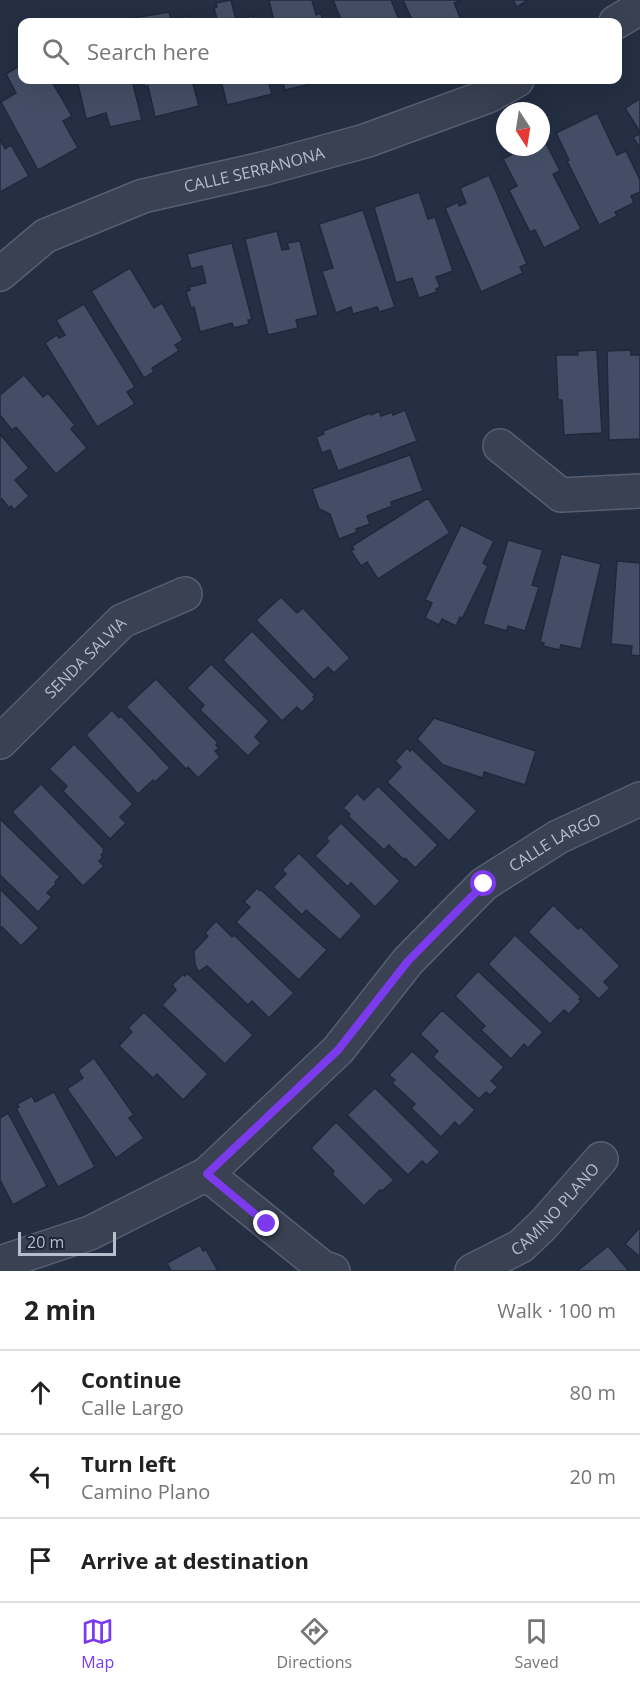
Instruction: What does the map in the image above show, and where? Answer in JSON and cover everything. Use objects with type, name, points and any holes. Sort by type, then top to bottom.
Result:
[{"type":"street","points":[[622,18],[640,8]]},
{"type":"street","name":"CALLE SERRANONA","points":[[0,274],[45,236],[143,196],[262,169],[365,141],[489,96],[510,84]]},
{"type":"street","points":[[500,446],[561,495],[640,491]]},
{"type":"street","name":"SENDA SALVIA","points":[[0,742],[122,621],[185,594]]},
{"type":"street","name":"CALLE LARGO","points":[[0,1263],[90,1233],[207,1174],[338,1050],[408,961],[484,884],[558,837],[640,799]]},
{"type":"street","name":"CAMINO PLANO","points":[[472,1271],[521,1246],[544,1224],[601,1159]]},
{"type":"street","points":[[207,1174],[322,1267],[333,1271]]},
{"type":"building","points":[[231,0],[236,18],[217,18],[214,8],[217,7],[216,3]]},
{"type":"building","points":[[269,0],[312,0],[316,15],[321,13],[322,18],[273,18]]},
{"type":"building","points":[[333,0],[391,0],[398,18],[340,18]]},
{"type":"building","points":[[403,0],[462,0],[454,3],[460,18],[411,18]]},
{"type":"building","points":[[513,0],[528,0],[517,7]]},
{"type":"building","points":[[169,12],[170,18],[134,18]]},
{"type":"building","points":[[18,67],[18,84],[53,84],[72,116],[63,121],[78,148],[38,170],[1,102],[16,93],[6,74]]},
{"type":"building","points":[[78,84],[133,84],[142,120],[110,127],[106,113],[86,119]]},
{"type":"building","points":[[144,84],[193,84],[199,106],[155,117],[148,86],[145,87]]},
{"type":"building","points":[[222,84],[269,84],[272,94],[227,105]]},
{"type":"building","points":[[283,84],[311,84],[285,90]]},
{"type":"building","points":[[640,99],[640,132],[625,108]]},
{"type":"building","points":[[597,113],[617,155],[626,151],[640,180],[640,192],[631,196],[634,203],[615,212],[617,216],[599,225],[567,161],[569,160],[556,133]]},
{"type":"building","points":[[640,134],[640,148],[633,137]]},
{"type":"building","points":[[0,139],[5,149],[11,145],[29,176],[0,192]]},
{"type":"building","points":[[550,151],[560,171],[553,174],[581,229],[544,248],[535,230],[530,232],[509,190],[517,186],[503,159],[509,156],[550,156]]},
{"type":"building","points":[[489,175],[527,264],[520,267],[523,273],[481,292],[445,208],[458,202],[459,206],[466,203],[460,188]]},
{"type":"building","points":[[419,192],[428,219],[435,217],[453,271],[436,277],[440,287],[436,289],[437,292],[419,298],[412,278],[396,283],[374,207]]},
{"type":"building","points":[[363,210],[395,307],[379,312],[377,307],[353,314],[351,307],[336,313],[322,271],[333,268],[319,224]]},
{"type":"building","points":[[277,231],[282,250],[289,249],[287,243],[300,241],[318,315],[296,320],[298,328],[268,335],[245,239]]},
{"type":"building","points":[[232,243],[252,320],[248,320],[249,324],[234,328],[232,323],[200,332],[194,307],[191,308],[186,292],[190,290],[189,287],[206,283],[202,266],[191,269],[187,254]]},
{"type":"building","points":[[130,268],[154,308],[162,303],[183,340],[175,345],[179,351],[152,368],[154,372],[144,378],[91,291]]},
{"type":"building","points":[[84,304],[135,387],[127,392],[135,404],[97,427],[45,343],[57,335],[59,338],[65,335],[56,320]]},
{"type":"building","points":[[597,350],[602,433],[564,435],[562,400],[558,400],[556,355],[578,355],[577,351]]},
{"type":"building","points":[[631,350],[631,355],[640,355],[640,439],[609,440],[607,351]]},
{"type":"building","points":[[24,375],[43,397],[48,393],[75,425],[71,429],[87,448],[56,474],[16,427],[12,430],[0,415],[0,395]]},
{"type":"building","points":[[405,410],[417,441],[338,471],[330,450],[322,453],[316,437],[324,434],[323,431],[370,413],[371,415],[379,411],[381,416],[392,412],[393,415]]},
{"type":"building","points":[[0,434],[29,468],[15,480],[29,496],[14,510],[11,506],[9,508],[2,499],[0,501]]},
{"type":"building","points":[[410,455],[423,491],[391,502],[392,506],[367,516],[370,524],[339,539],[330,514],[319,509],[312,489]]},
{"type":"building","points":[[428,498],[450,533],[378,579],[367,562],[361,566],[351,551],[354,549],[352,546]]},
{"type":"building","points":[[461,525],[494,541],[483,563],[488,566],[462,619],[460,617],[456,626],[442,619],[439,625],[425,618],[432,603],[425,600]]},
{"type":"building","points":[[508,540],[543,550],[532,585],[539,587],[525,631],[508,626],[507,631],[483,624]]},
{"type":"building","points":[[561,554],[601,564],[581,649],[561,645],[560,650],[543,646],[544,643],[540,642]]},
{"type":"building","points":[[617,561],[640,563],[640,656],[631,655],[632,646],[611,644]]},
{"type":"building","points":[[281,597],[297,613],[303,608],[350,658],[334,673],[328,667],[314,680],[256,620]]},
{"type":"building","points":[[252,631],[315,695],[313,697],[315,699],[302,712],[297,707],[282,721],[223,660]]},
{"type":"building","points":[[211,664],[269,721],[255,737],[261,743],[248,756],[200,710],[204,705],[187,688]]},
{"type":"building","points":[[156,679],[218,743],[216,745],[219,748],[215,751],[220,757],[198,778],[188,767],[186,769],[126,707]]},
{"type":"building","points":[[112,710],[119,718],[121,716],[170,768],[138,794],[86,735]]},
{"type":"building","points":[[434,718],[536,751],[525,785],[484,772],[483,778],[443,765],[417,739]]},
{"type":"building","points":[[74,744],[133,804],[120,817],[126,823],[110,839],[63,791],[67,786],[49,769]]},
{"type":"building","points":[[407,748],[410,751],[412,749],[477,811],[449,841],[387,782],[401,767],[395,761]]},
{"type":"building","points":[[41,784],[104,849],[101,855],[103,857],[99,861],[104,866],[83,886],[12,812]]},
{"type":"building","points":[[378,786],[438,845],[415,868],[389,845],[384,850],[348,816],[350,814],[343,808],[357,793],[364,800]]},
{"type":"building","points":[[0,819],[60,877],[47,893],[52,897],[38,912],[0,875]]},
{"type":"building","points":[[341,823],[400,881],[375,907],[351,883],[348,887],[315,856],[329,841],[326,838]]},
{"type":"building","points":[[299,853],[362,916],[340,940],[306,910],[302,915],[273,887],[286,874],[282,870]]},
{"type":"building","points":[[257,888],[327,950],[299,980],[236,922],[250,907],[244,902]]},
{"type":"building","points":[[0,889],[39,928],[21,946],[2,927],[0,930]]},
{"type":"building","points":[[553,905],[578,929],[581,927],[620,966],[604,982],[610,988],[599,999],[528,932]]},
{"type":"building","points":[[216,921],[232,937],[234,935],[294,993],[269,1018],[252,1001],[248,1005],[207,966],[198,972],[194,951],[208,936],[205,933]]},
{"type":"building","points":[[515,935],[581,997],[579,999],[581,1001],[569,1014],[564,1010],[550,1024],[488,964]]},
{"type":"building","points":[[478,971],[543,1032],[528,1048],[524,1044],[511,1059],[481,1030],[485,1026],[455,996]]},
{"type":"building","points":[[187,973],[253,1035],[225,1064],[162,1005],[176,990],[172,985]]},
{"type":"building","points":[[442,1010],[504,1067],[491,1081],[498,1087],[490,1095],[486,1092],[479,1099],[433,1057],[438,1051],[420,1034]]},
{"type":"building","points":[[144,1012],[208,1074],[183,1100],[157,1074],[153,1078],[119,1046],[132,1032],[128,1028]]},
{"type":"building","points":[[412,1051],[475,1110],[459,1127],[455,1122],[441,1137],[411,1108],[415,1104],[392,1083],[395,1080],[389,1075]]},
{"type":"building","points":[[94,1058],[134,1115],[129,1118],[144,1138],[116,1158],[67,1089],[83,1078],[78,1070]]},
{"type":"building","points":[[375,1088],[440,1152],[427,1165],[422,1161],[408,1175],[347,1115]]},
{"type":"building","points":[[54,1092],[95,1167],[58,1187],[16,1108],[19,1107],[17,1104],[32,1096],[35,1102]]},
{"type":"building","points":[[8,1113],[47,1186],[13,1205],[0,1180],[0,1118]]},
{"type":"building","points":[[336,1122],[394,1180],[364,1206],[332,1174],[334,1171],[311,1148]]},
{"type":"building","points":[[640,1227],[640,1257],[625,1244]]},
{"type":"building","points":[[200,1245],[203,1251],[206,1250],[218,1271],[171,1271],[167,1263]]},
{"type":"building","points":[[608,1246],[629,1271],[577,1271]]},
{"type":"route","points":[[267,1224],[207,1174],[338,1050],[408,961],[484,884]]}]
